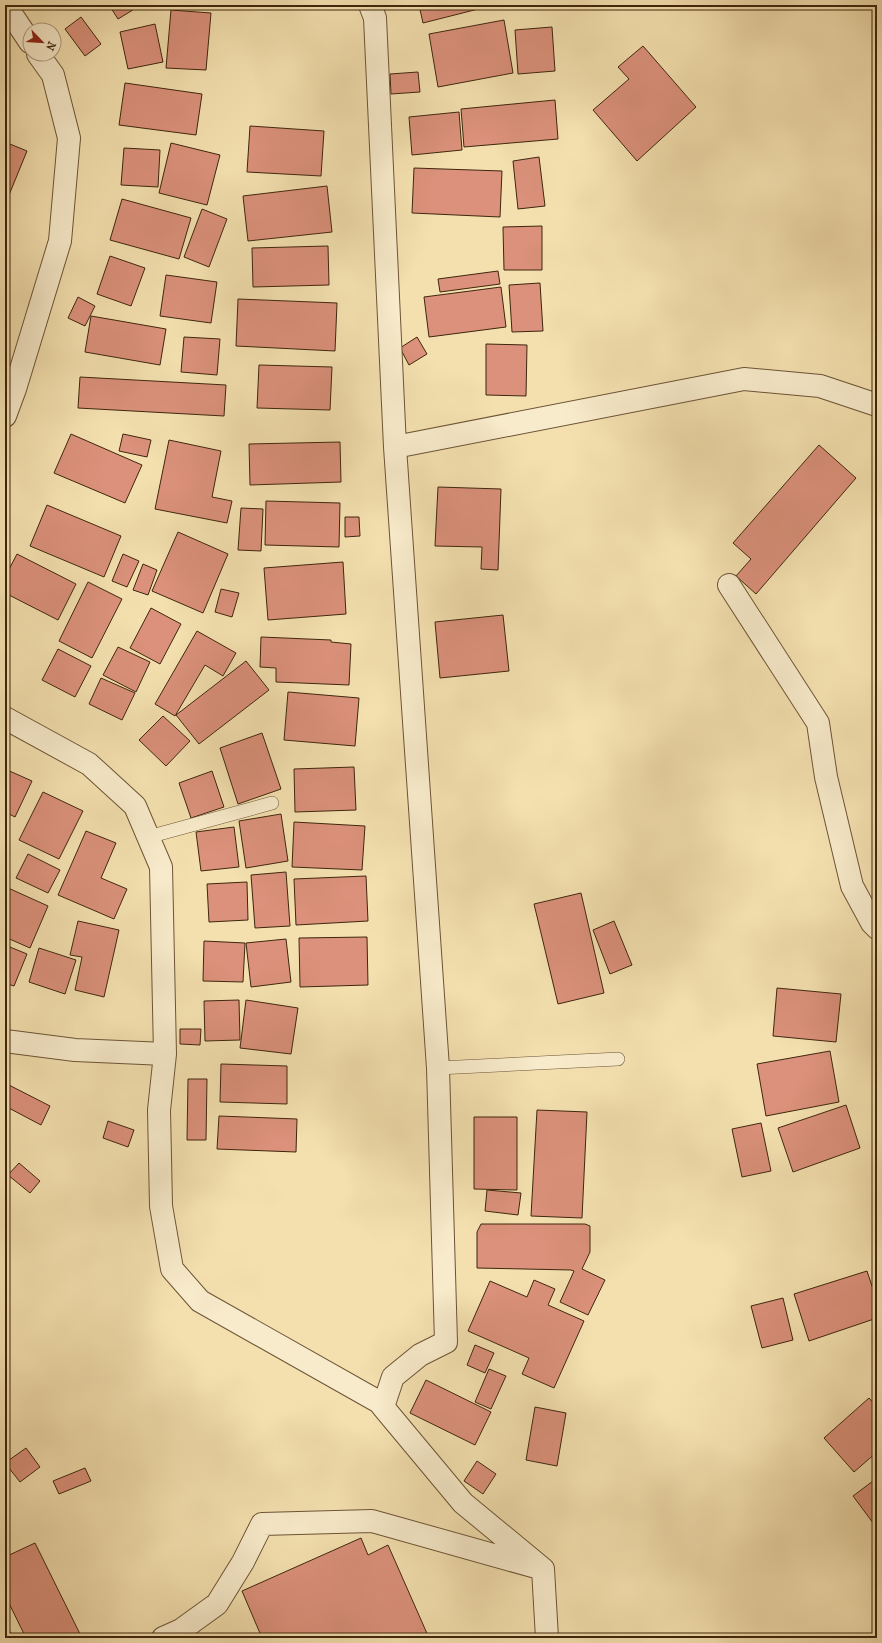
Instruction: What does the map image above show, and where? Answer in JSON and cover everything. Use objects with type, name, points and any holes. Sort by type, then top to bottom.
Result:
[{"type":"street","points":[[370,5],[375,18],[395,447],[438,1068],[446,1342],[420,1355],[393,1377],[383,1407]]},
{"type":"street","points":[[5,9],[14,18],[22,30]]},
{"type":"street","points":[[5,416],[10,386],[60,241],[69,138],[52,75],[43,62]]},
{"type":"street","points":[[395,447],[744,379],[820,386],[877,405]]},
{"type":"street","points":[[729,585],[818,723],[826,777],[852,886],[872,923],[877,928]]},
{"type":"street","points":[[5,718],[89,764],[135,806],[161,867],[165,1054],[159,1110],[160,1206],[172,1269],[200,1301],[379,1402],[463,1503],[543,1569],[547,1638]]},
{"type":"street","points":[[5,1041],[75,1050],[165,1054]]},
{"type":"street","points":[[163,1638],[181,1630],[218,1604],[243,1562],[262,1524],[372,1521],[543,1569]]},
{"type":"lane","points":[[148,837],[272,803]]},
{"type":"lane","points":[[438,1068],[618,1059]]},
{"type":"building","points":[[109,5],[141,5],[118,19]]},
{"type":"building","points":[[419,5],[494,5],[423,23]]},
{"type":"building","points":[[171,10],[211,13],[206,70],[166,68]]},
{"type":"building","points":[[81,17],[101,44],[85,56],[65,29]]},
{"type":"building","points":[[504,20],[513,73],[438,87],[429,34]]},
{"type":"building","points":[[155,24],[163,62],[128,69],[120,32]]},
{"type":"building","points":[[552,27],[555,71],[518,74],[515,30]]},
{"type":"building","points":[[643,46],[696,107],[637,161],[593,110],[629,79],[618,67]]},
{"type":"building","points":[[418,72],[420,92],[391,94],[390,74]]},
{"type":"building","points":[[125,83],[202,94],[196,135],[119,125]]},
{"type":"building","points":[[555,100],[558,139],[464,147],[461,109]]},
{"type":"building","points":[[459,112],[462,150],[412,155],[409,117]]},
{"type":"building","points":[[250,126],[324,131],[321,176],[247,172]]},
{"type":"building","points":[[5,142],[27,151],[9,195],[5,193]]},
{"type":"building","points":[[171,143],[220,155],[207,205],[159,193]]},
{"type":"building","points":[[124,148],[160,150],[158,187],[121,185]]},
{"type":"building","points":[[539,157],[545,206],[518,209],[513,161]]},
{"type":"building","points":[[414,168],[502,171],[500,217],[412,213]]},
{"type":"building","points":[[327,186],[332,232],[248,241],[243,196]]},
{"type":"building","points":[[122,199],[191,218],[179,259],[110,240]]},
{"type":"building","points":[[202,209],[227,219],[209,267],[184,257]]},
{"type":"building","points":[[542,226],[542,270],[504,270],[503,227]]},
{"type":"building","points":[[328,246],[329,285],[253,287],[252,248]]},
{"type":"building","points":[[110,256],[145,268],[131,306],[97,294]]},
{"type":"building","points":[[498,271],[500,284],[440,292],[438,279]]},
{"type":"building","points":[[166,275],[217,282],[211,323],[160,316]]},
{"type":"building","points":[[540,283],[543,331],[512,332],[509,285]]},
{"type":"building","points":[[501,287],[506,327],[429,337],[424,297]]},
{"type":"building","points":[[78,297],[95,306],[85,326],[68,318]]},
{"type":"building","points":[[238,299],[337,303],[335,351],[236,346]]},
{"type":"building","points":[[91,316],[166,329],[160,365],[85,352]]},
{"type":"building","points":[[184,337],[220,339],[217,375],[181,372]]},
{"type":"building","points":[[417,337],[427,354],[409,365],[400,348]]},
{"type":"building","points":[[486,344],[527,345],[526,396],[486,395]]},
{"type":"building","points":[[259,365],[332,367],[330,410],[257,408]]},
{"type":"building","points":[[80,377],[226,385],[224,416],[78,408]]},
{"type":"building","points":[[71,434],[142,465],[125,503],[54,473]]},
{"type":"building","points":[[123,434],[151,440],[147,457],[119,451]]},
{"type":"building","points":[[169,440],[221,451],[212,497],[232,501],[227,523],[155,509]]},
{"type":"building","points":[[340,442],[341,482],[250,485],[249,444]]},
{"type":"building","points":[[819,445],[856,478],[756,594],[736,576],[751,559],[733,543]]},
{"type":"building","points":[[438,487],[501,489],[498,570],[481,569],[482,547],[435,546]]},
{"type":"building","points":[[266,501],[340,503],[339,547],[265,545]]},
{"type":"building","points":[[47,505],[121,536],[104,577],[30,546]]},
{"type":"building","points":[[241,508],[263,509],[261,551],[238,550]]},
{"type":"building","points":[[345,517],[359,517],[360,536],[345,537]]},
{"type":"building","points":[[178,532],[228,554],[203,613],[152,591]]},
{"type":"building","points":[[17,554],[76,584],[58,620],[5,593],[5,577]]},
{"type":"building","points":[[123,554],[139,561],[127,587],[112,581]]},
{"type":"building","points":[[343,562],[346,614],[268,620],[264,568]]},
{"type":"building","points":[[143,564],[157,570],[148,595],[133,590]]},
{"type":"building","points":[[88,582],[122,599],[92,658],[59,641]]},
{"type":"building","points":[[221,589],[239,593],[232,617],[215,612]]},
{"type":"building","points":[[151,608],[181,624],[160,664],[130,648]]},
{"type":"building","points":[[503,615],[509,671],[440,678],[435,622]]},
{"type":"building","points":[[197,631],[236,653],[223,676],[205,665],[175,716],[155,704]]},
{"type":"building","points":[[261,637],[331,640],[331,642],[351,644],[349,685],[276,682],[276,668],[260,667]]},
{"type":"building","points":[[118,647],[150,662],[136,692],[103,675]]},
{"type":"building","points":[[58,649],[91,666],[75,697],[42,680]]},
{"type":"building","points":[[246,661],[269,690],[199,744],[176,715]]},
{"type":"building","points":[[101,678],[135,693],[122,720],[89,704]]},
{"type":"building","points":[[288,692],[359,698],[355,746],[284,740]]},
{"type":"building","points":[[163,716],[190,741],[166,766],[139,740]]},
{"type":"building","points":[[262,733],[281,789],[238,804],[220,748]]},
{"type":"building","points":[[354,767],[356,810],[295,812],[294,769]]},
{"type":"building","points":[[5,769],[32,781],[15,817],[5,812]]},
{"type":"building","points":[[212,771],[224,807],[191,818],[179,783]]},
{"type":"building","points":[[43,792],[83,811],[59,859],[19,840]]},
{"type":"building","points":[[281,814],[288,861],[246,868],[239,821]]},
{"type":"building","points":[[294,822],[365,826],[362,870],[292,867]]},
{"type":"building","points":[[234,827],[239,867],[201,871],[196,832]]},
{"type":"building","points":[[86,831],[116,843],[101,878],[127,889],[114,919],[58,895]]},
{"type":"building","points":[[28,854],[60,870],[48,893],[16,878]]},
{"type":"building","points":[[286,872],[290,926],[255,928],[251,875]]},
{"type":"building","points":[[366,876],[368,921],[296,925],[294,879]]},
{"type":"building","points":[[247,882],[248,920],[209,922],[207,884]]},
{"type":"building","points":[[6,887],[48,906],[30,948],[5,937]]},
{"type":"building","points":[[581,893],[604,993],[558,1004],[534,904]]},
{"type":"building","points":[[78,921],[119,930],[104,997],[75,990],[82,957],[70,955]]},
{"type":"building","points":[[614,921],[632,965],[610,974],[593,930]]},
{"type":"building","points":[[367,937],[368,985],[300,987],[299,938]]},
{"type":"building","points":[[286,939],[291,982],[251,987],[246,943]]},
{"type":"building","points":[[204,941],[245,943],[243,982],[203,981]]},
{"type":"building","points":[[5,945],[27,954],[14,986],[5,983]]},
{"type":"building","points":[[39,948],[76,960],[65,994],[29,982]]},
{"type":"building","points":[[777,988],[841,994],[836,1042],[773,1036]]},
{"type":"building","points":[[239,1000],[240,1040],[205,1041],[204,1001]]},
{"type":"building","points":[[246,1000],[298,1008],[291,1054],[240,1048]]},
{"type":"building","points":[[180,1029],[201,1029],[200,1045],[180,1044]]},
{"type":"building","points":[[830,1051],[839,1102],[766,1116],[757,1064]]},
{"type":"building","points":[[221,1064],[287,1066],[287,1104],[220,1102]]},
{"type":"building","points":[[188,1079],[207,1079],[206,1140],[187,1140]]},
{"type":"building","points":[[5,1083],[50,1106],[41,1125],[5,1106]]},
{"type":"building","points":[[846,1105],[860,1148],[793,1172],[778,1128]]},
{"type":"building","points":[[537,1110],[587,1112],[582,1218],[531,1216]]},
{"type":"building","points":[[219,1116],[297,1119],[296,1152],[217,1149]]},
{"type":"building","points":[[474,1117],[517,1117],[517,1190],[474,1189]]},
{"type":"building","points":[[108,1121],[134,1130],[128,1147],[103,1138]]},
{"type":"building","points":[[761,1123],[771,1171],[742,1177],[732,1129]]},
{"type":"building","points":[[19,1163],[40,1181],[30,1193],[8,1175]]},
{"type":"building","points":[[487,1190],[521,1193],[518,1215],[485,1211]]},
{"type":"building","points":[[481,1224],[585,1224],[590,1226],[590,1252],[582,1269],[605,1280],[588,1315],[560,1302],[574,1271],[477,1268],[477,1232]]},
{"type":"building","points":[[867,1271],[877,1301],[877,1318],[809,1341],[794,1294]]},
{"type":"building","points":[[534,1280],[555,1289],[548,1305],[584,1321],[554,1388],[522,1374],[529,1358],[468,1331],[490,1281],[527,1297]]},
{"type":"building","points":[[783,1298],[793,1340],[762,1348],[751,1306]]},
{"type":"building","points":[[475,1345],[494,1353],[485,1373],[467,1365]]},
{"type":"building","points":[[489,1369],[506,1376],[491,1409],[475,1402]]},
{"type":"building","points":[[426,1380],[491,1412],[475,1445],[410,1413]]},
{"type":"building","points":[[869,1398],[877,1407],[877,1452],[854,1472],[824,1438]]},
{"type":"building","points":[[535,1407],[566,1413],[557,1466],[526,1460]]},
{"type":"building","points":[[26,1448],[40,1467],[20,1482],[5,1463]]},
{"type":"building","points":[[477,1461],[496,1474],[483,1494],[464,1481]]},
{"type":"building","points":[[85,1468],[91,1481],[59,1494],[53,1481]]},
{"type":"building","points":[[877,1478],[877,1526],[876,1527],[853,1496]]},
{"type":"building","points":[[361,1538],[368,1555],[388,1545],[429,1638],[262,1638],[242,1591]]},
{"type":"building","points":[[35,1543],[82,1638],[26,1638],[5,1595],[5,1557]]},
{"type":"building","points":[[5,1624],[14,1638],[5,1638]]}]
